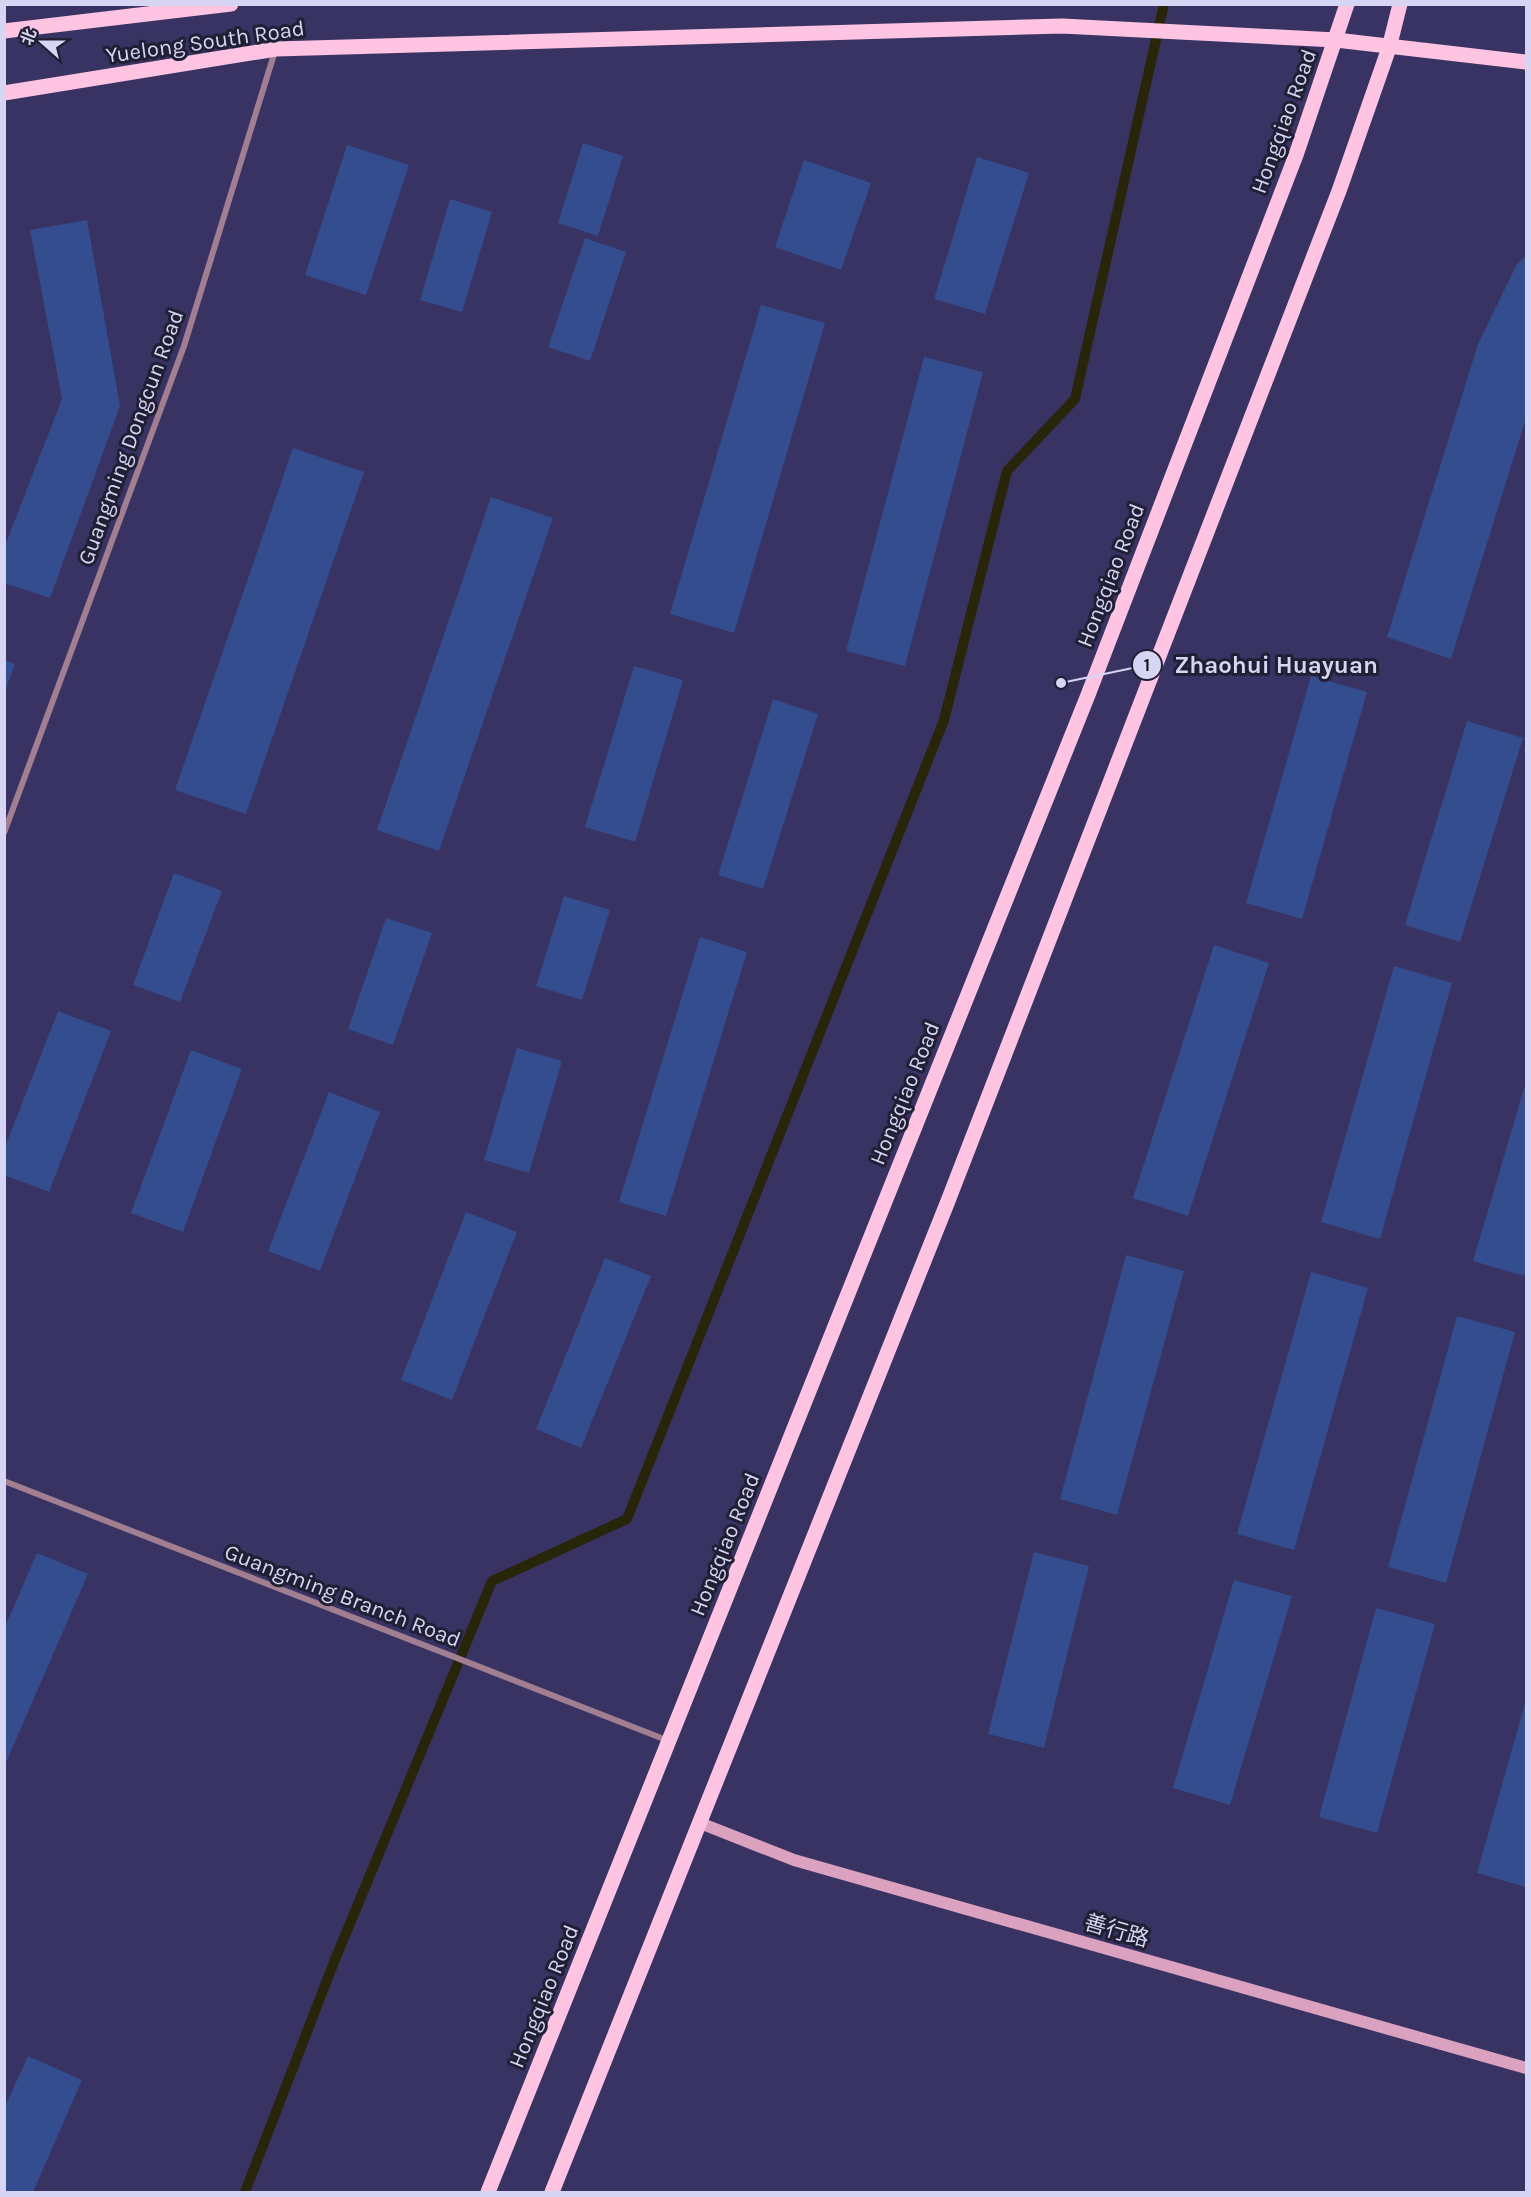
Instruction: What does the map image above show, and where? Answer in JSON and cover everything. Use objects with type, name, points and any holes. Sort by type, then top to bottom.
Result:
[{"type":"main road","name":"Yuelong South Road","points":[[4,31],[231,4]]},
{"type":"main road","name":"Hongqiao Road","points":[[488,2193],[1083,706],[1296,155],[1347,4]]},
{"type":"main road","points":[[552,2193],[948,1201],[1339,191],[1389,48],[1400,4]]},
{"type":"main road","name":"Yuelong South Road","points":[[4,93],[276,49],[1062,26],[1336,40],[1389,48],[1527,62]]},
{"type":"street","name":"Guangming Dongcun Road","points":[[4,833],[184,346],[276,49]]},
{"type":"street","name":"Guangming Branch Road","points":[[4,1481],[669,1741]]},
{"type":"street","name":"善行路","points":[[700,1823],[795,1860],[1527,2068]]},
{"type":"building","points":[[583,143],[623,156],[598,236],[558,223]]},
{"type":"building","points":[[347,145],[409,165],[366,295],[305,275]]},
{"type":"building","points":[[977,157],[1029,173],[985,314],[934,299]]},
{"type":"building","points":[[804,160],[871,183],[841,270],[775,247]]},
{"type":"building","points":[[450,199],[492,212],[462,312],[420,300]]},
{"type":"building","points":[[87,220],[120,406],[50,598],[4,583],[4,548],[62,399],[30,230]]},
{"type":"building","points":[[585,238],[626,252],[590,361],[548,347]]},
{"type":"building","points":[[1526,256],[1526,418],[1451,659],[1387,637],[1478,344],[1517,264]]},
{"type":"building","points":[[761,305],[825,323],[734,633],[670,614]]},
{"type":"building","points":[[924,357],[983,372],[905,666],[846,651]]},
{"type":"building","points":[[293,448],[364,472],[246,814],[175,790]]},
{"type":"building","points":[[491,497],[553,518],[439,851],[377,830]]},
{"type":"building","points":[[4,660],[15,664],[5,691],[4,691]]},
{"type":"building","points":[[634,666],[683,680],[635,842],[585,827]]},
{"type":"building","points":[[1311,676],[1367,692],[1302,919],[1246,903]]},
{"type":"building","points":[[773,699],[818,714],[763,889],[718,875]]},
{"type":"building","points":[[1467,721],[1523,738],[1460,942],[1405,925]]},
{"type":"building","points":[[174,873],[222,891],[180,1002],[133,985]]},
{"type":"building","points":[[564,896],[610,910],[582,1000],[536,986]]},
{"type":"building","points":[[386,918],[432,933],[393,1045],[348,1029]]},
{"type":"building","points":[[700,937],[747,952],[666,1216],[619,1202]]},
{"type":"building","points":[[1214,945],[1269,963],[1188,1216],[1133,1198]]},
{"type":"building","points":[[1394,966],[1452,983],[1380,1239],[1321,1222]]},
{"type":"building","points":[[58,1011],[111,1031],[49,1192],[4,1175],[4,1150]]},
{"type":"building","points":[[517,1048],[562,1061],[529,1173],[484,1160]]},
{"type":"building","points":[[191,1050],[242,1069],[183,1232],[131,1213]]},
{"type":"building","points":[[1526,1082],[1526,1268],[1524,1276],[1473,1261]]},
{"type":"building","points":[[329,1092],[380,1112],[320,1271],[268,1251]]},
{"type":"building","points":[[466,1212],[517,1232],[452,1400],[401,1380]]},
{"type":"building","points":[[1126,1255],[1184,1271],[1117,1515],[1060,1499]]},
{"type":"building","points":[[605,1258],[651,1276],[581,1448],[536,1429]]},
{"type":"building","points":[[1311,1272],[1368,1288],[1294,1550],[1237,1534]]},
{"type":"building","points":[[1457,1316],[1515,1332],[1446,1583],[1388,1567]]},
{"type":"building","points":[[1034,1552],[1089,1566],[1044,1748],[988,1734]]},
{"type":"building","points":[[37,1553],[88,1574],[4,1767],[4,1629]]},
{"type":"building","points":[[1234,1580],[1292,1596],[1230,1805],[1173,1788]]},
{"type":"building","points":[[1376,1608],[1435,1624],[1377,1833],[1319,1817]]},
{"type":"building","points":[[1526,1700],[1526,1887],[1477,1873]]},
{"type":"building","points":[[28,2056],[82,2080],[33,2192],[4,2192],[4,2109]]},
{"type":"waterway","points":[[245,2192],[334,1962],[492,1581],[627,1519],[944,720],[1007,471],[1075,399],[1164,4]]},
{"type":"place","name":"Zhaohui Huayuan","points":[[1061,683]]}]
